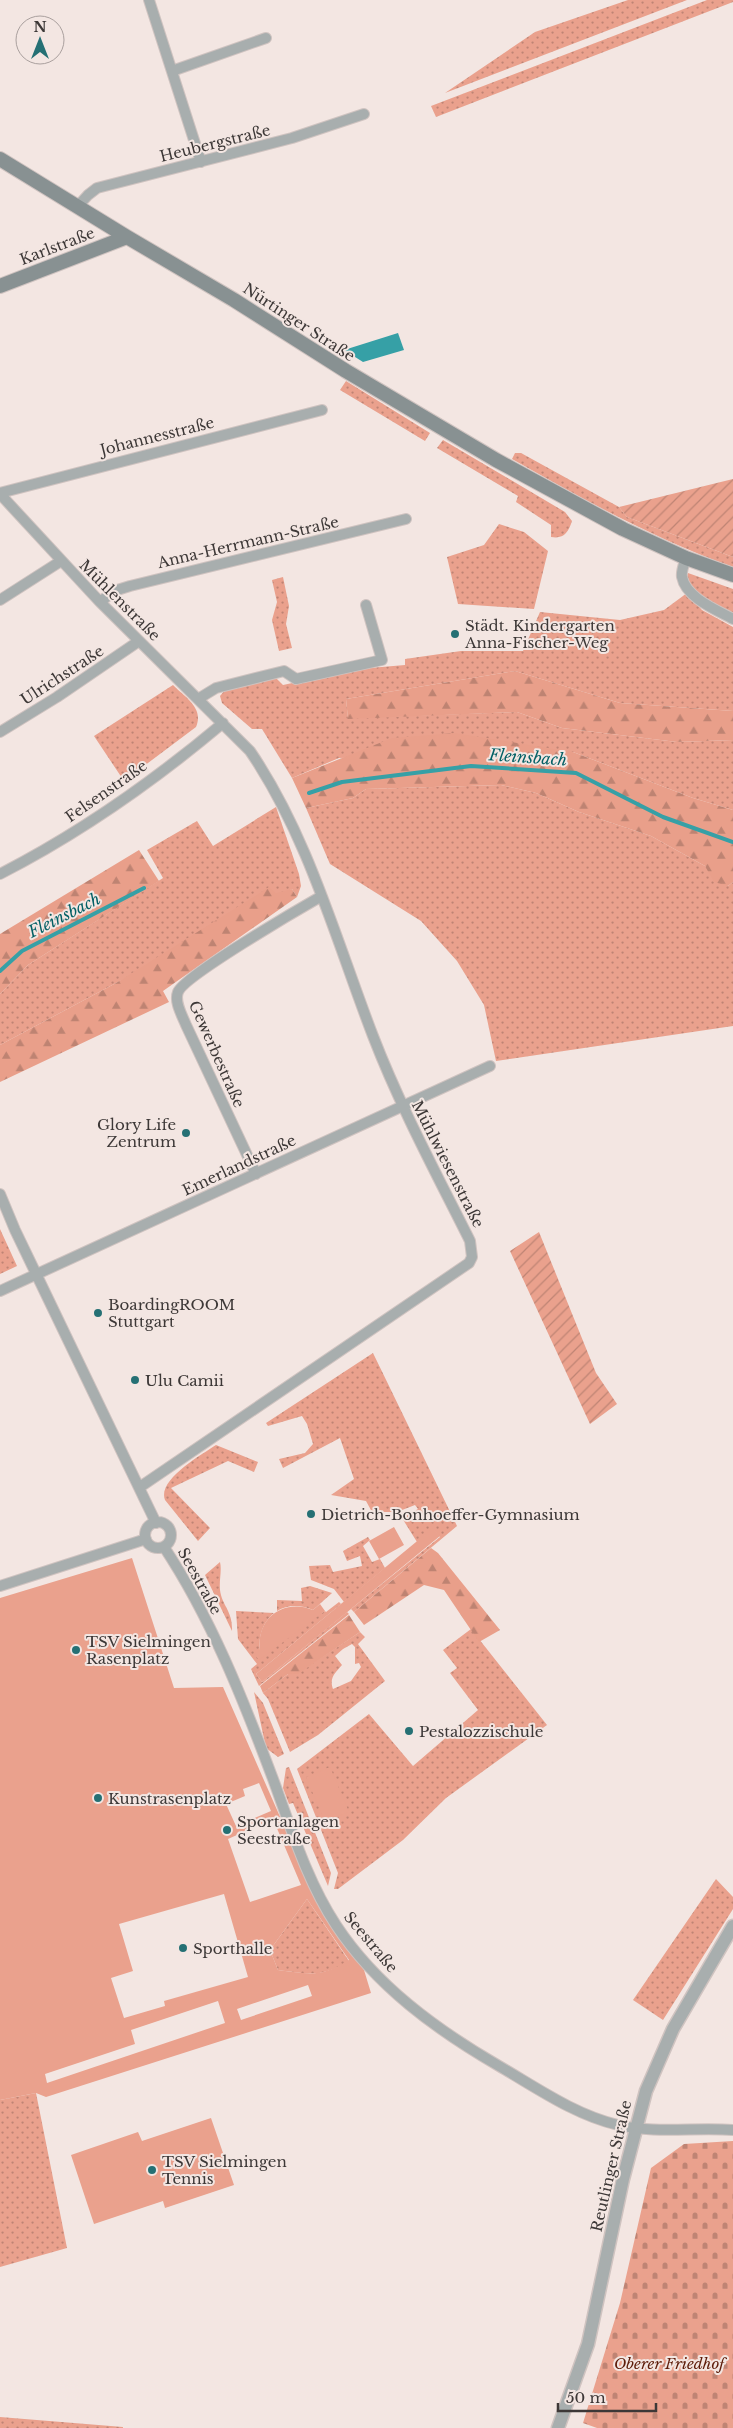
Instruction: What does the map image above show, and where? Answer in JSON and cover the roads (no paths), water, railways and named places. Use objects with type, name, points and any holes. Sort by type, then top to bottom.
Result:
[{"type":"main road","name":"Nürtinger Straße","points":[[0,159],[234,300],[346,371],[582,508],[686,558],[733,575]]},
{"type":"main road","name":"Karlstraße","points":[[0,286],[127,237]]},
{"type":"street","points":[[149,0],[201,162]]},
{"type":"street","points":[[172,71],[266,38]]},
{"type":"street","name":"Heubergstraße","points":[[78,206],[97,188],[292,138],[364,114]]},
{"type":"street","name":"Johannesstraße","points":[[0,493],[322,410]]},
{"type":"street","name":"Mühlenstraße","points":[[0,493],[100,602],[223,723]]},
{"type":"street","name":"Anna-Herrmann-Straße","points":[[100,602],[114,591],[130,586],[406,519]]},
{"type":"street","points":[[686,558],[682,577],[686,587],[698,598],[733,620]]},
{"type":"street","points":[[0,600],[61,561]]},
{"type":"street","points":[[198,699],[216,688],[284,671],[296,680],[382,660],[366,605]]},
{"type":"street","name":"Ulrichstraße","points":[[0,732],[57,697],[139,641]]},
{"type":"street","name":"Felsenstraße","points":[[0,874],[47,848],[114,806],[223,723]]},
{"type":"street","name":"Mühlwiesenstraße","points":[[140,1487],[469,1263],[472,1257],[470,1241],[402,1107],[320,897],[275,790],[250,751],[223,723]]},
{"type":"street","name":"Gewerbestraße","points":[[256,1174],[186,1025],[177,1002],[178,991],[188,980],[208,966],[320,897]]},
{"type":"street","name":"Emerlandstraße","points":[[0,1291],[490,1066]]},
{"type":"street","name":"Seestraße","points":[[0,1194],[156,1523],[164,1524],[171,1533],[170,1541],[164,1547],[151,1546],[146,1539]]},
{"type":"street","points":[[0,1586],[146,1539],[146,1530],[156,1523]]},
{"type":"street","name":"Seestraße","points":[[164,1547],[188,1584],[223,1656],[312,1882],[336,1925],[349,1943],[399,1996],[474,2051],[583,2113],[618,2125],[635,2127],[733,2130]]},
{"type":"street","name":"Reutlinger Straße","points":[[558,2428],[588,2344],[635,2127],[651,2079],[673,2029],[733,1926]]},
{"type":"water","points":[[398,333],[404,350],[363,362],[344,350]]},
{"type":"waterway","name":"Fleinsbach","points":[[309,793],[342,782],[471,766],[576,773],[663,817],[733,842]]},
{"type":"waterway","name":"Fleinsbach","points":[[0,971],[22,951],[144,888]]},
{"type":"place","name":"Städt. Kindergarten Anna-Fischer-Weg","points":[[455,634]]},
{"type":"place","name":"Glory Life Zentrum","points":[[186,1133]]},
{"type":"place","name":"BoardingROOM Stuttgart","points":[[98,1313]]},
{"type":"place","name":"Ulu Camii","points":[[135,1380]]},
{"type":"place","name":"Dietrich-Bonhoeffer-Gymnasium","points":[[311,1514]]},
{"type":"place","name":"TSV Sielmingen Rasenplatz","points":[[76,1650]]},
{"type":"place","name":"Pestalozzischule","points":[[409,1731]]},
{"type":"place","name":"Kunstrasenplatz","points":[[98,1798]]},
{"type":"place","name":"Sportanlagen Seestraße","points":[[227,1830]]},
{"type":"place","name":"Sporthalle","points":[[183,1948]]},
{"type":"place","name":"TSV Sielmingen Tennis","points":[[152,2170]]},
{"type":"park label","name":"Oberer Friedhof","points":[[669,2363]]}]
